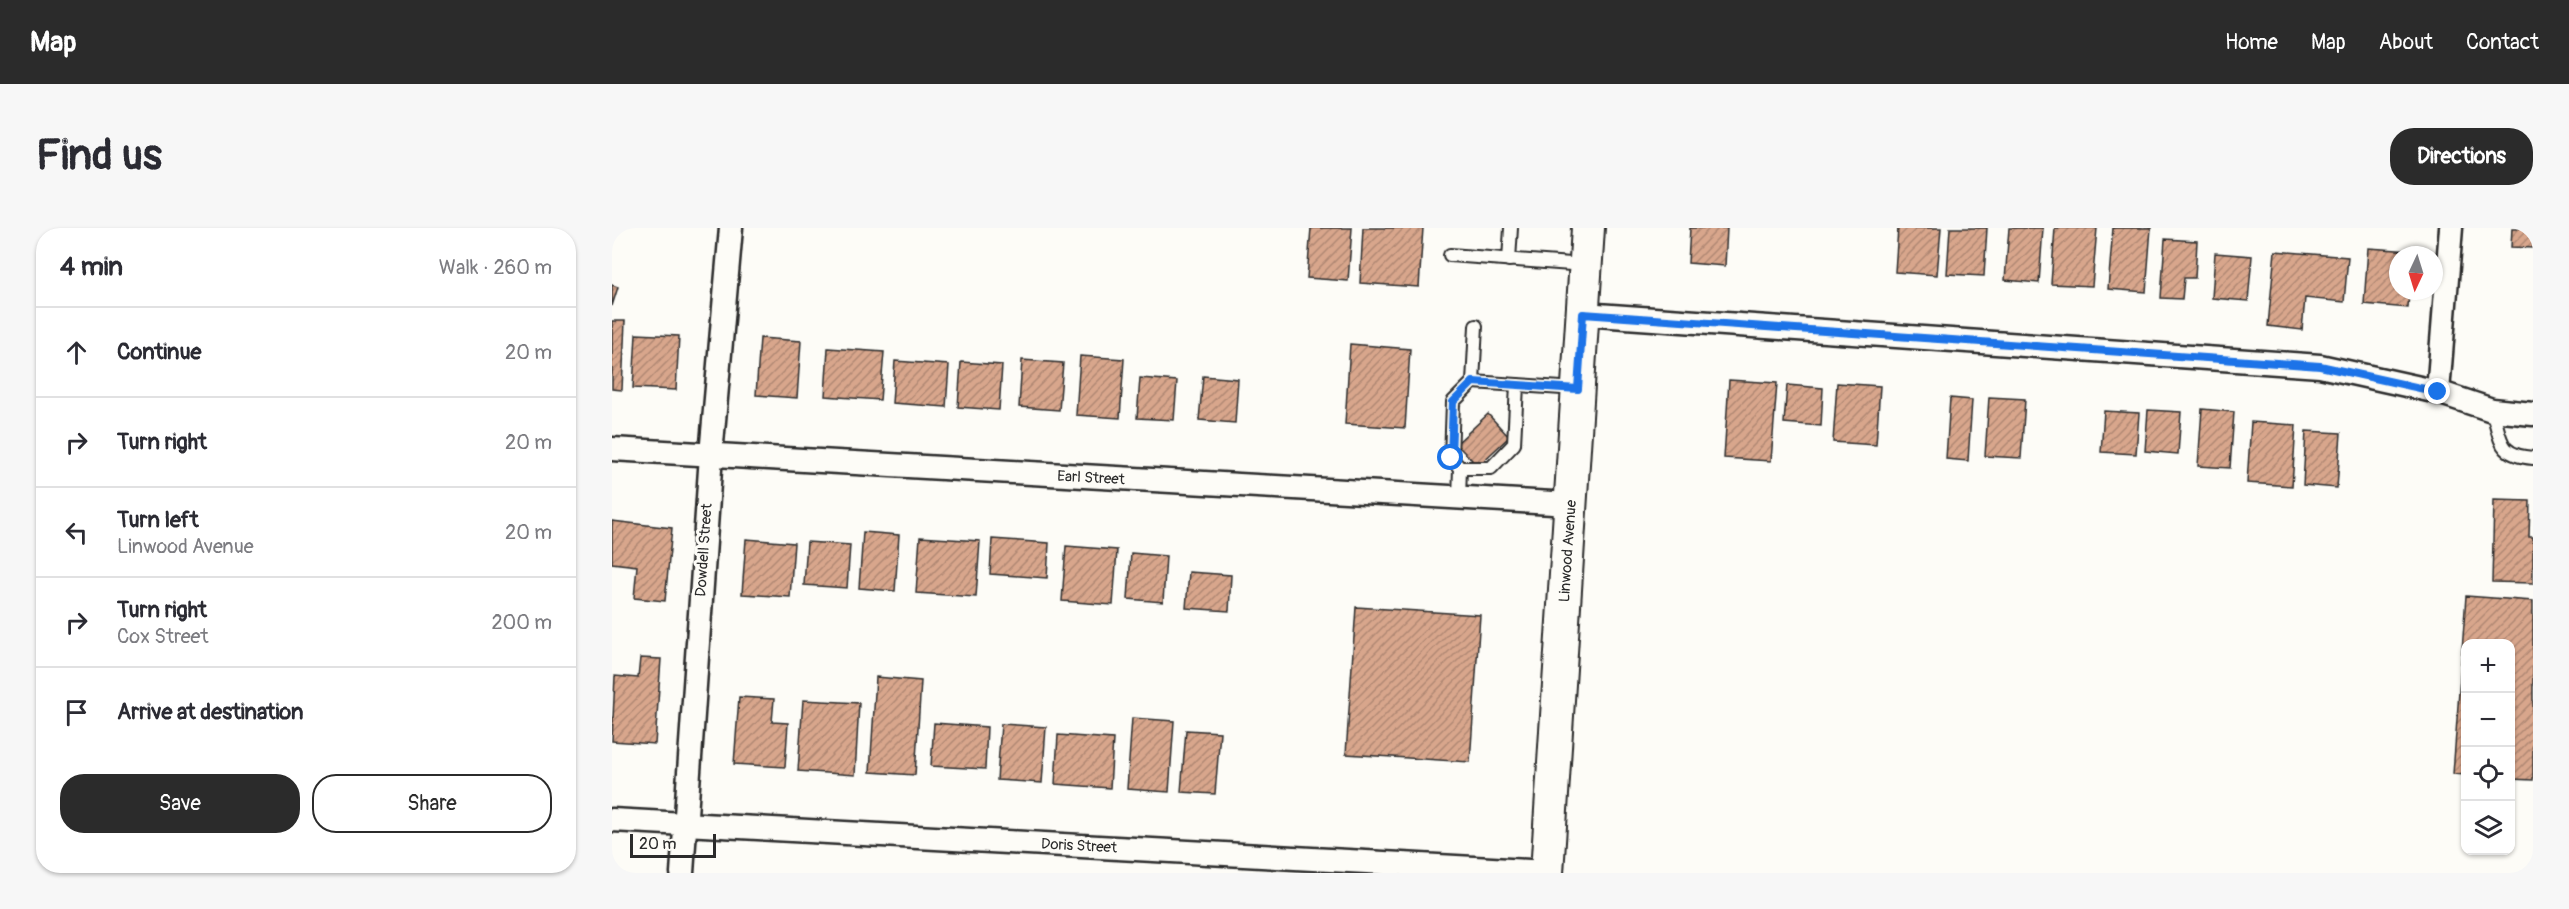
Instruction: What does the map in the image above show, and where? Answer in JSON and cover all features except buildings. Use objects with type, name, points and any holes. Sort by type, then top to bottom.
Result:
[{"type":"main road","name":"Linwood Avenue","points":[[1547,873],[1588,228]]},
{"type":"street","name":"Dowdell Street","points":[[682,873],[711,454],[731,228]]},
{"type":"street","points":[[2438,392],[2451,228]]},
{"type":"street","points":[[1583,314],[2320,366],[2438,392],[2492,410],[2533,414]]},
{"type":"street","name":"Earl Street","points":[[612,449],[1571,504]]},
{"type":"street","name":"Doris Street","points":[[612,820],[1547,873]]},
{"type":"lane","points":[[1509,260],[1511,228]]},
{"type":"lane","points":[[1450,255],[1586,265]]},
{"type":"lane","points":[[1476,326],[1473,382],[1453,402],[1451,458],[1461,468],[1491,468],[1514,444],[1517,385]]},
{"type":"lane","points":[[1473,382],[1578,389]]},
{"type":"lane","points":[[2492,410],[2505,450],[2515,457],[2533,458]]},
{"type":"lane","points":[[1459,498],[1461,468]]},
{"type":"route","points":[[1451,458],[1453,402],[1473,382],[1578,389],[1583,314],[2320,366],[2438,392]]}]
